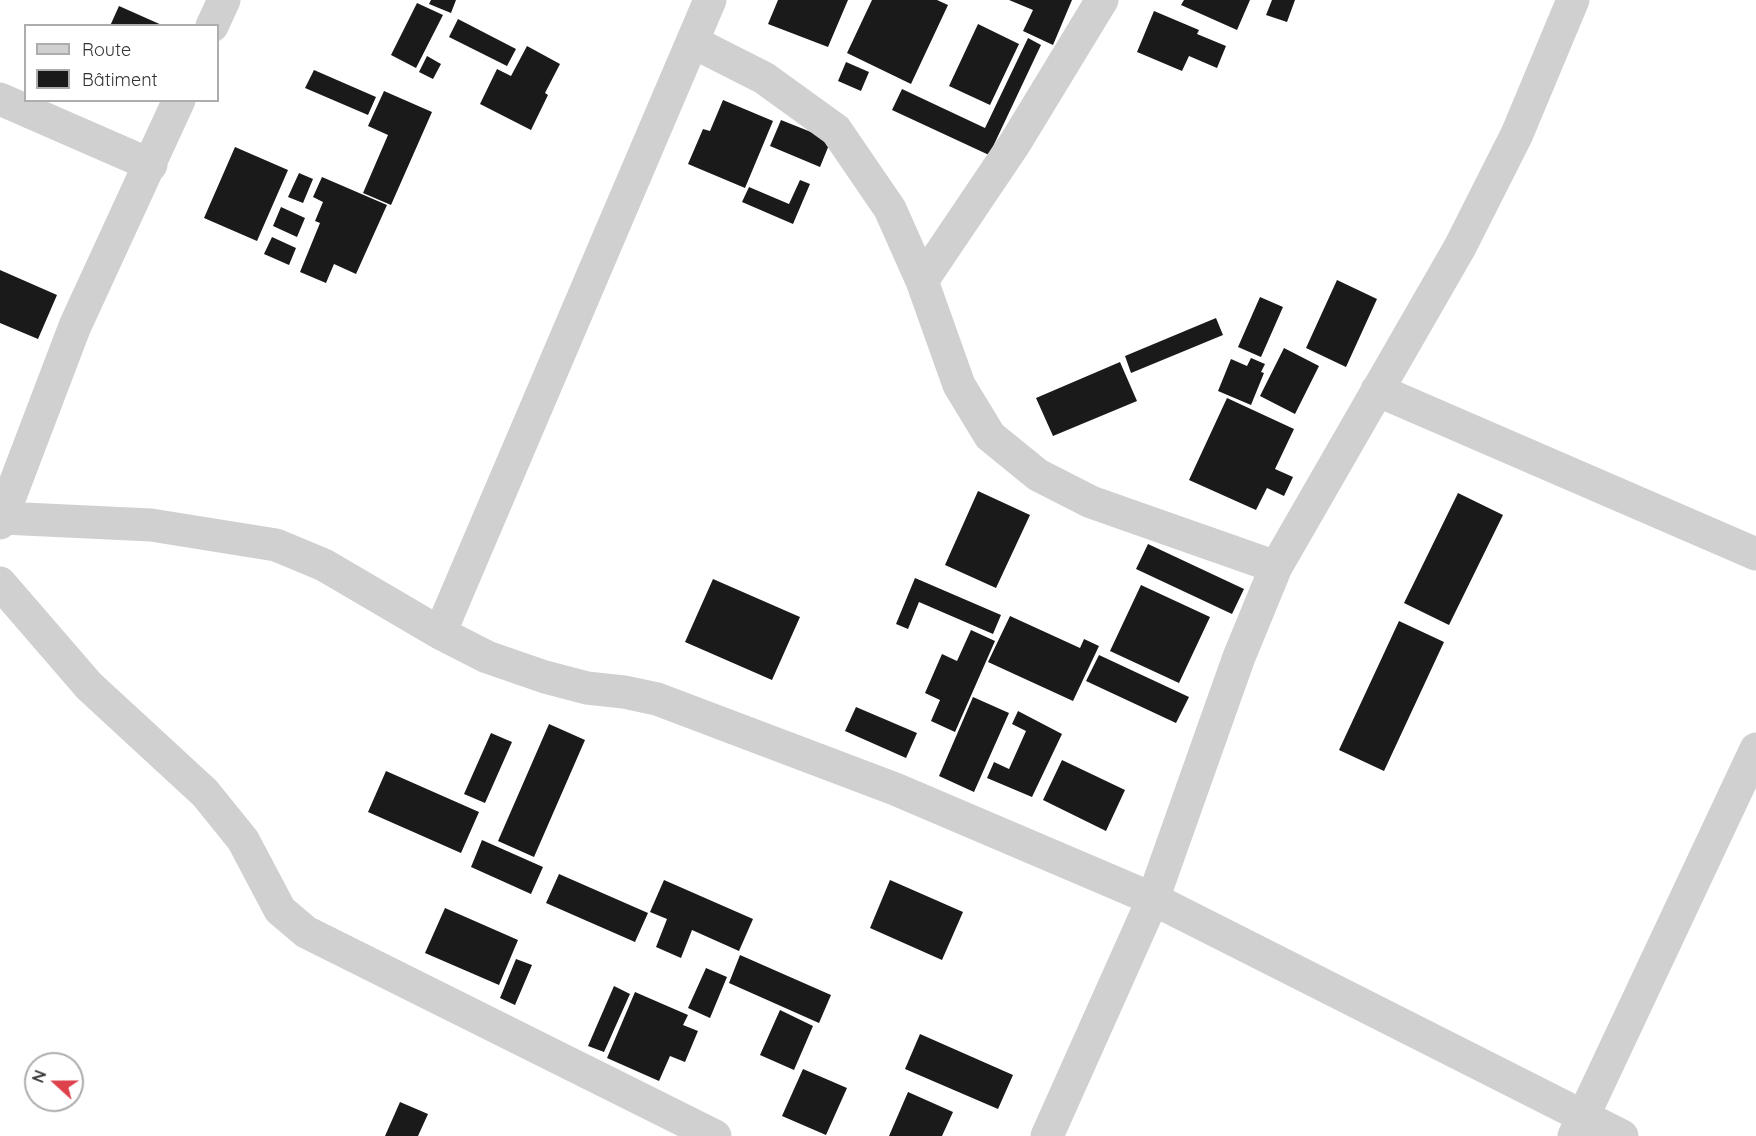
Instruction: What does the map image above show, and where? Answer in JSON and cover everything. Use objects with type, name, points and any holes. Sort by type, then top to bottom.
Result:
[{"type":"street","points":[[213,24],[224,0]]},
{"type":"street","points":[[922,281],[1015,143],[1102,0]]},
{"type":"street","points":[[1047,1136],[1153,899],[1239,657],[1276,567],[1460,247],[1512,144],[1573,0]]},
{"type":"street","points":[[440,633],[693,42],[708,2]]},
{"type":"street","points":[[693,42],[764,78],[836,130],[890,209],[922,281],[959,385],[990,436],[1038,475],[1091,502],[1276,567]]},
{"type":"street","points":[[0,99],[150,165]]},
{"type":"street","points":[[178,102],[75,326],[2,520],[151,525],[276,545],[324,565],[440,633],[487,657],[545,677],[587,688],[657,699],[895,789],[1153,899],[1579,1127],[1622,1136]]},
{"type":"street","points":[[1377,390],[1756,554]]},
{"type":"street","points":[[0,583],[89,686],[205,794],[243,840],[280,910],[306,932],[715,1136]]},
{"type":"street","points":[[1579,1127],[1750,782],[1756,749]]},
{"type":"building","points":[[431,0],[456,0],[451,13],[429,4]]},
{"type":"building","points":[[778,0],[848,0],[828,47],[768,24]]},
{"type":"building","points":[[872,0],[937,0],[948,5],[911,84],[847,53]]},
{"type":"building","points":[[1009,0],[1072,0],[1053,45],[1023,31],[1033,10]]},
{"type":"building","points":[[1184,0],[1250,0],[1237,30],[1181,5]]},
{"type":"building","points":[[1272,0],[1295,0],[1287,22],[1266,15]]},
{"type":"building","points":[[417,3],[443,15],[416,68],[391,55]]},
{"type":"building","points":[[119,6],[160,24],[111,24]]},
{"type":"building","points":[[1154,11],[1199,30],[1197,34],[1226,46],[1217,68],[1189,56],[1182,71],[1137,52]]},
{"type":"building","points":[[458,19],[516,49],[507,66],[449,37]]},
{"type":"building","points":[[978,24],[1019,44],[990,105],[949,86]]},
{"type":"building","points":[[1028,38],[1041,45],[989,155],[892,110],[902,89],[985,128]]},
{"type":"building","points":[[527,46],[560,64],[545,93],[548,95],[531,130],[480,104],[497,69],[511,76]]},
{"type":"building","points":[[427,56],[441,64],[433,79],[419,72]]},
{"type":"building","points":[[846,62],[869,72],[861,91],[838,81]]},
{"type":"building","points":[[314,70],[376,97],[368,115],[305,88]]},
{"type":"building","points":[[384,91],[432,112],[391,205],[363,193],[388,135],[368,126]]},
{"type":"building","points":[[723,100],[773,121],[745,188],[688,164],[703,129],[710,131]]},
{"type":"building","points":[[781,120],[831,140],[820,167],[770,146]]},
{"type":"building","points":[[235,147],[288,170],[257,241],[204,218]]},
{"type":"building","points":[[299,173],[313,179],[303,203],[288,197]]},
{"type":"building","points":[[322,177],[387,205],[356,274],[334,264],[326,283],[300,272],[320,223],[315,221],[323,202],[313,197]]},
{"type":"building","points":[[800,180],[810,184],[793,224],[742,202],[749,187],[789,204]]},
{"type":"building","points":[[281,207],[305,218],[297,237],[273,226]]},
{"type":"building","points":[[272,237],[296,248],[289,265],[264,254]]},
{"type":"building","points":[[0,270],[57,295],[38,339],[0,323]]},
{"type":"building","points":[[1337,280],[1377,299],[1346,367],[1306,348]]},
{"type":"building","points":[[1260,297],[1283,307],[1261,357],[1238,347]]},
{"type":"building","points":[[1216,318],[1223,335],[1131,373],[1125,356]]},
{"type":"building","points":[[1284,348],[1319,366],[1295,414],[1260,396]]},
{"type":"building","points":[[1251,358],[1265,364],[1261,372],[1264,373],[1251,405],[1218,391],[1231,359],[1247,366]]},
{"type":"building","points":[[1120,362],[1137,401],[1053,436],[1036,398]]},
{"type":"building","points":[[1227,398],[1294,429],[1275,469],[1293,477],[1284,496],[1267,488],[1256,510],[1189,480]]},
{"type":"building","points":[[978,491],[1030,515],[996,588],[945,565]]},
{"type":"building","points":[[1458,493],[1503,515],[1449,625],[1404,603]]},
{"type":"building","points":[[1148,544],[1244,589],[1232,614],[1136,569]]},
{"type":"building","points":[[915,578],[1001,615],[993,634],[919,602],[908,629],[896,624]]},
{"type":"building","points":[[713,579],[800,617],[772,680],[685,642]]},
{"type":"building","points":[[1141,585],[1210,617],[1179,683],[1110,651]]},
{"type":"building","points":[[1010,616],[1080,648],[1084,639],[1099,646],[1073,701],[988,662]]},
{"type":"building","points":[[1399,621],[1444,642],[1384,771],[1339,750]]},
{"type":"building","points":[[971,630],[995,641],[955,732],[931,721],[940,700],[925,693],[942,654],[957,661]]},
{"type":"building","points":[[1099,655],[1189,697],[1176,723],[1086,681]]},
{"type":"building","points":[[973,697],[1009,713],[974,792],[939,776]]},
{"type":"building","points":[[856,707],[917,733],[906,758],[845,731]]},
{"type":"building","points":[[1018,711],[1062,734],[1032,797],[987,778],[994,762],[1009,769],[1026,731],[1012,724]]},
{"type":"building","points":[[549,724],[585,740],[534,857],[498,841]]},
{"type":"building","points":[[491,733],[512,742],[485,803],[464,794]]},
{"type":"building","points":[[1062,760],[1125,790],[1106,831],[1043,800]]},
{"type":"building","points":[[386,771],[479,812],[461,853],[368,812]]},
{"type":"building","points":[[482,840],[543,867],[531,894],[471,867]]},
{"type":"building","points":[[559,874],[648,913],[635,942],[546,903]]},
{"type":"building","points":[[664,880],[753,919],[739,951],[692,930],[681,958],[656,947],[667,919],[650,912]]},
{"type":"building","points":[[890,880],[963,912],[942,960],[870,928]]},
{"type":"building","points":[[445,908],[518,940],[499,985],[425,953]]},
{"type":"building","points":[[740,955],[831,995],[819,1023],[729,983]]},
{"type":"building","points":[[516,959],[532,965],[515,1005],[500,998]]},
{"type":"building","points":[[706,968],[727,977],[710,1018],[688,1008]]},
{"type":"building","points":[[614,986],[630,994],[604,1052],[588,1046]]},
{"type":"building","points":[[635,992],[688,1015],[683,1025],[698,1031],[685,1062],[670,1056],[659,1081],[607,1058]]},
{"type":"building","points":[[780,1010],[813,1026],[794,1070],[760,1055]]},
{"type":"building","points":[[920,1034],[1013,1075],[998,1109],[905,1069]]},
{"type":"building","points":[[803,1069],[847,1088],[826,1135],[782,1116]]},
{"type":"building","points":[[908,1092],[953,1112],[942,1136],[889,1136]]},
{"type":"building","points":[[400,1102],[428,1114],[418,1136],[385,1136]]}]
